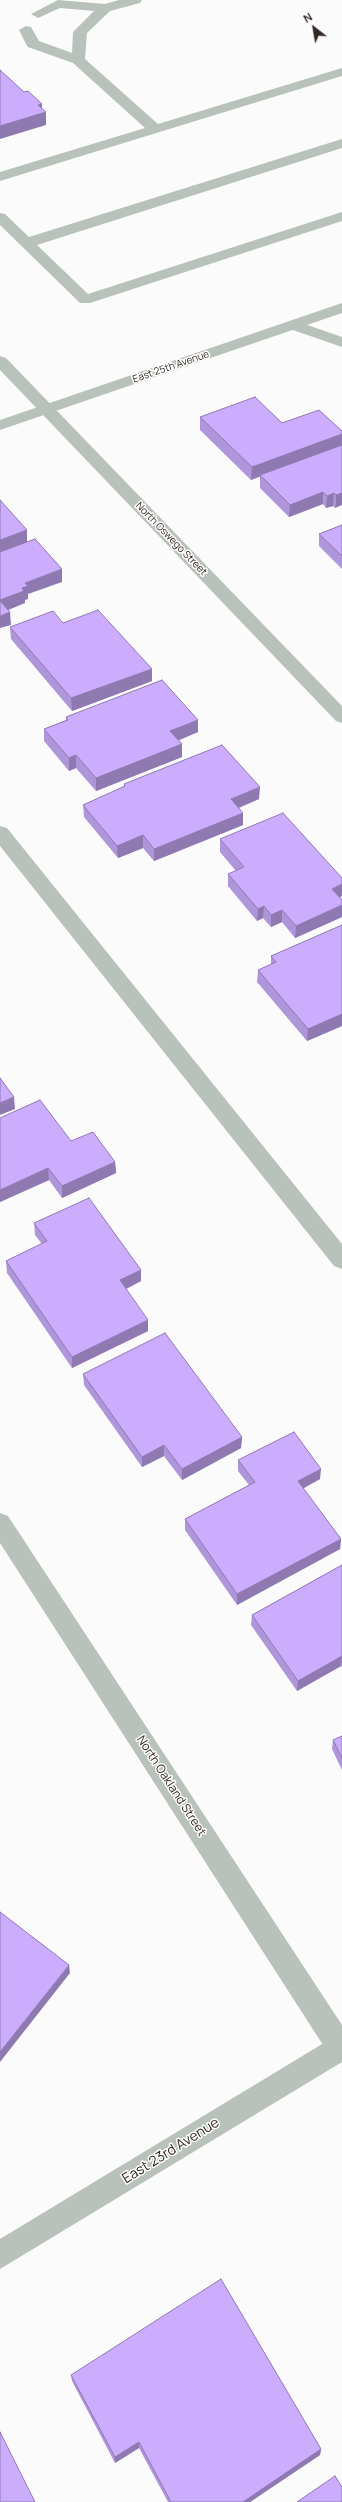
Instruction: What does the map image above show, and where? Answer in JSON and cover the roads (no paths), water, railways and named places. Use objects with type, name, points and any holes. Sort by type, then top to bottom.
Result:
[{"type":"street","points":[[38,14],[58,4],[105,8],[135,0]]},
{"type":"street","points":[[78,60],[80,32],[105,8]]},
{"type":"street","points":[[26,30],[32,44],[78,60],[156,129]]},
{"type":"street","points":[[0,177],[342,72]]},
{"type":"street","points":[[27,243],[342,143]]},
{"type":"street","points":[[0,217],[85,300],[342,216]]},
{"type":"street","name":"East 25th Avenue","points":[[0,425],[342,308]]},
{"type":"street","points":[[293,325],[342,342]]},
{"type":"street","name":"North Oswego Street","points":[[0,361],[342,717]]},
{"type":"street","points":[[0,833],[342,1260]]},
{"type":"street","name":"North Oakland Street","points":[[0,1523],[342,2047]]},
{"type":"street","name":"East 23rd Avenue","points":[[0,2256],[342,2047]]}]
